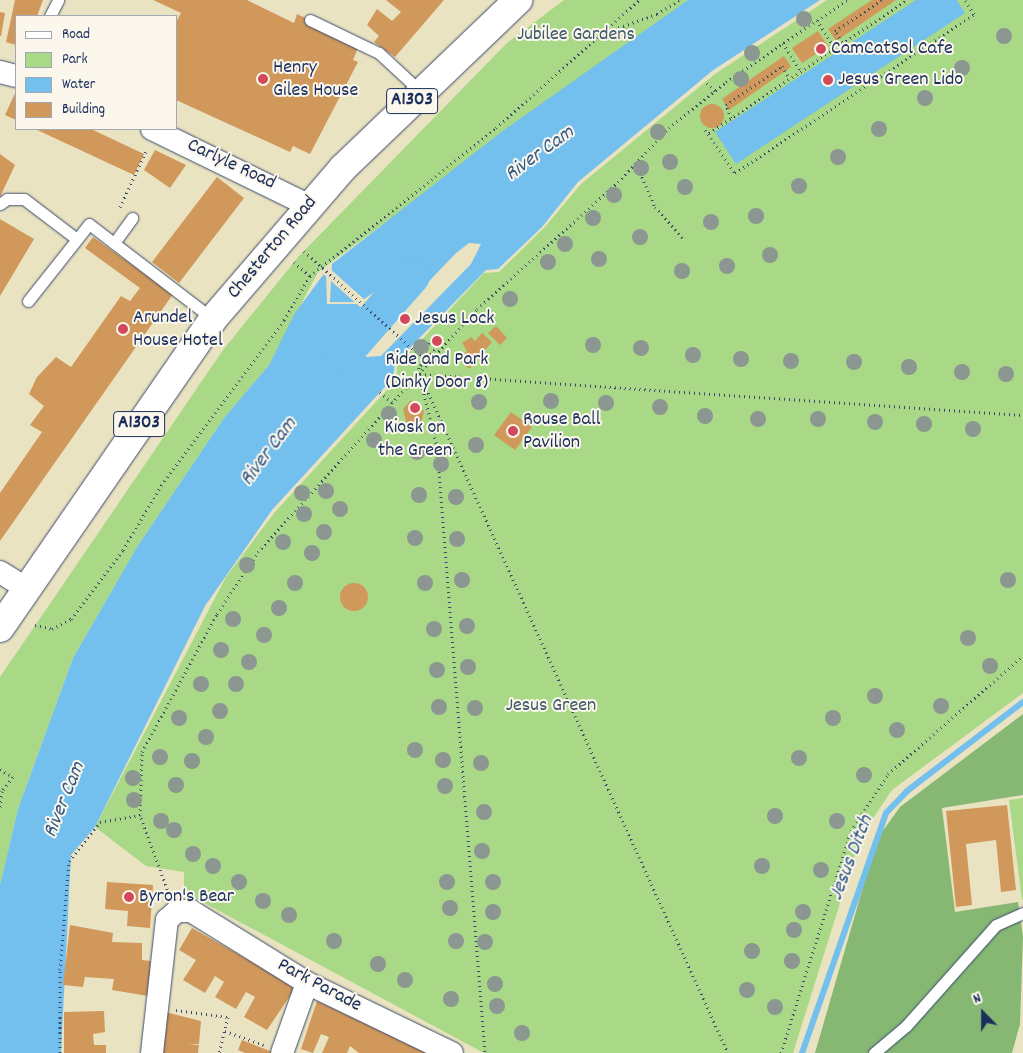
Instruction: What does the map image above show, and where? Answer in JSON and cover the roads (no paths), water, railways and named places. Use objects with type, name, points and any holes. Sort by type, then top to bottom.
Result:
[{"type":"main road","name":"Chesterton Road","points":[[0,628],[213,319],[308,205],[421,92],[518,0]]},
{"type":"street","points":[[0,72],[15,76]]},
{"type":"street","name":"Carlyle Road","points":[[154,130],[308,205]]},
{"type":"street","points":[[0,572],[26,588]]},
{"type":"street","name":"Park Parade","points":[[152,1053],[167,920],[184,911],[307,984],[452,1053]]},
{"type":"street","points":[[282,1052],[307,984]]},
{"type":"lane","points":[[50,15],[58,0]]},
{"type":"lane","points":[[310,20],[379,52],[421,92]]},
{"type":"lane","points":[[0,204],[7,199],[24,199],[74,237]]},
{"type":"lane","points":[[114,243],[132,218]]},
{"type":"lane","points":[[28,301],[74,237],[89,224],[213,319]]},
{"type":"lane","points":[[874,1053],[906,1026],[996,925],[1023,913]]},
{"type":"water","points":[[688,0],[820,0],[712,71],[578,182],[542,227],[498,269],[486,270],[395,363],[393,378],[272,510],[205,606],[95,827],[71,855],[61,1053],[0,1053],[0,885],[18,809],[73,658],[137,547],[224,418],[269,365],[295,313],[326,271],[327,304],[360,304],[386,329],[365,351],[366,357],[381,356],[471,264],[481,244],[469,243],[456,253],[390,322],[370,304],[380,288],[360,302],[330,302],[332,264],[504,130]]},
{"type":"water","name":"Jesus Green Lido","points":[[916,0],[957,0],[965,13],[736,164],[715,132]]},
{"type":"waterway","name":"River Cam","points":[[342,356],[412,276]]},
{"type":"waterway","name":"Jesus Ditch","points":[[802,1053],[886,813],[907,791],[1023,702]]},
{"type":"place","name":"CamCatSol Cafe","points":[[821,49]]},
{"type":"place","name":"Henry Giles House","points":[[263,79]]},
{"type":"place","name":"Jesus Green Lido","points":[[828,80]]},
{"type":"place","name":"Jesus Lock","points":[[405,319]]},
{"type":"place","name":"Arundel House Hotel","points":[[123,329]]},
{"type":"place","name":"Ride and Park (Dinky Door 8)","points":[[437,341]]},
{"type":"place","name":"Kiosk on the Green","points":[[415,408]]},
{"type":"place","name":"Rouse Ball Pavilion","points":[[513,431]]},
{"type":"place","name":"Byron's Bear","points":[[129,897]]},
{"type":"park label","name":"Jubilee Gardens","points":[[576,35]]},
{"type":"park label","name":"Jesus Green","points":[[551,706]]}]
